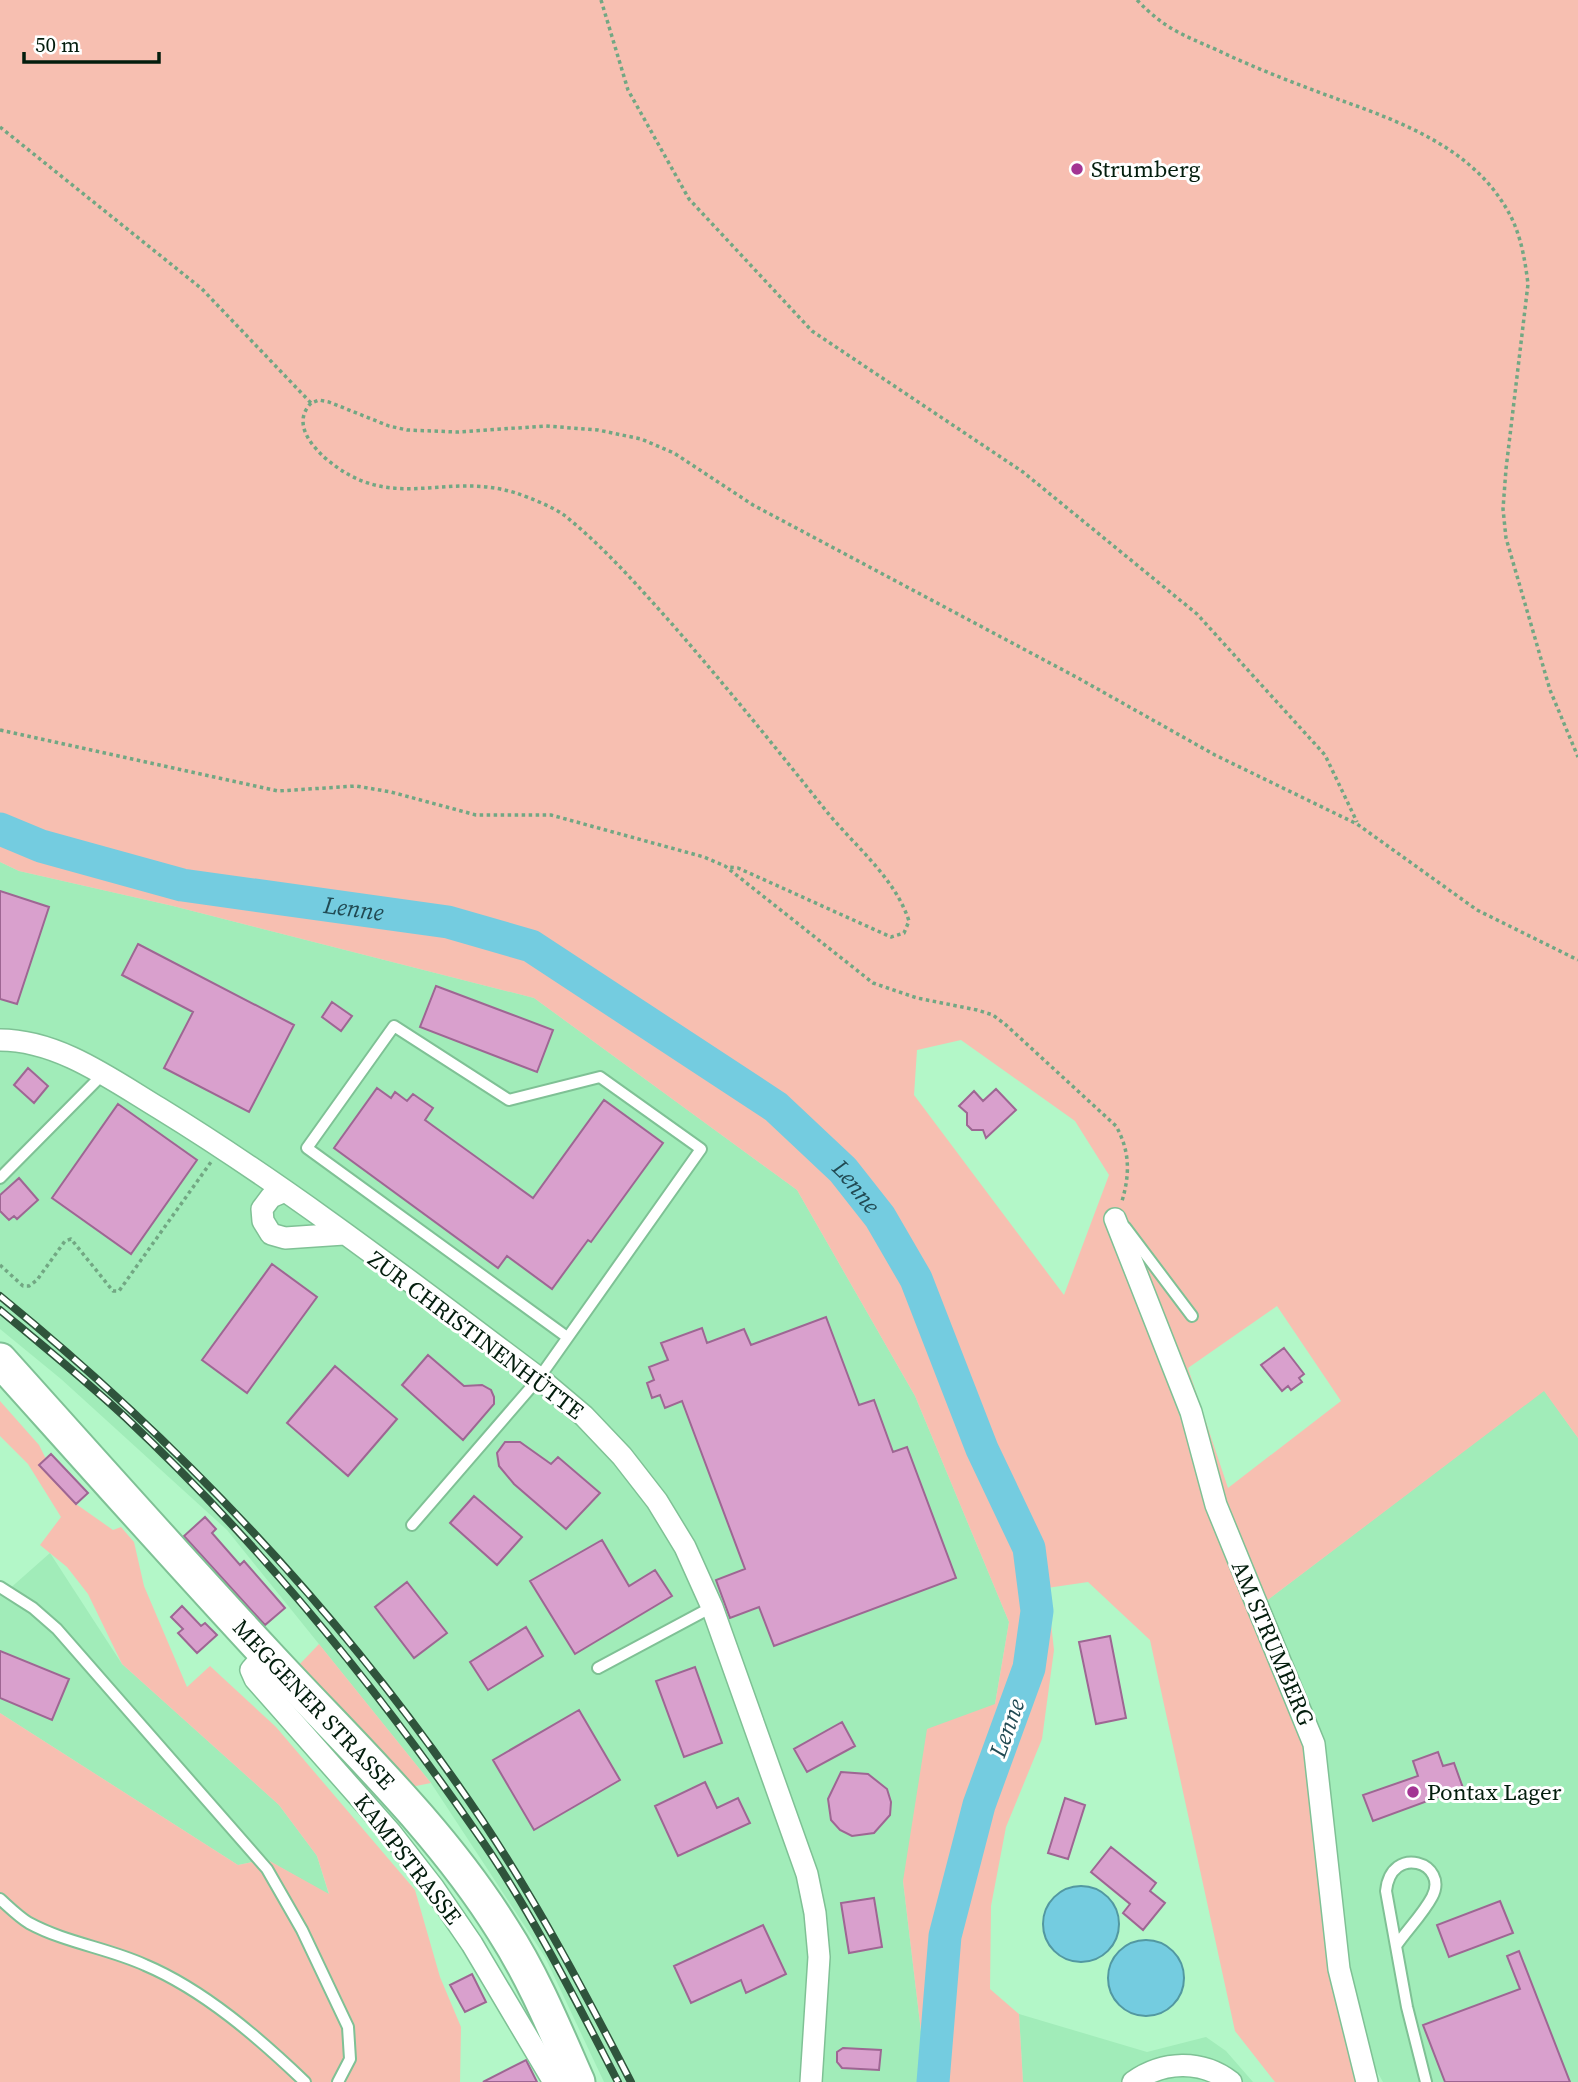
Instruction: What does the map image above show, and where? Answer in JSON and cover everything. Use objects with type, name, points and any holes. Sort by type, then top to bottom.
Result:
[{"type":"main road","name":"MEGGENER STRASSE","points":[[0,1360],[265,1654],[376,1771],[458,1865],[504,1931],[532,1980],[578,2082]]},
{"type":"street","name":"ZUR CHRISTINENHÜTTE","points":[[0,1040],[33,1044],[103,1074],[222,1146],[539,1378],[584,1416],[622,1456],[650,1492],[685,1547],[712,1607],[807,1874],[816,1913],[820,1957],[811,2082]]},
{"type":"street","points":[[285,1191],[271,1197],[262,1209],[263,1221],[271,1234],[285,1238],[344,1234]]},
{"type":"street","name":"AM STRUMBERG","points":[[1115,1219],[1191,1412],[1216,1505],[1311,1736],[1317,1759],[1339,1969],[1367,2082]]},
{"type":"street","name":"KAMPSTRASSE","points":[[265,1654],[251,1670],[255,1679],[374,1812],[433,1887],[472,1944],[554,2082]]},
{"type":"street","points":[[1133,2082],[1160,2068],[1180,2064],[1203,2068],[1231,2082]]},
{"type":"lane","points":[[412,1525],[539,1378],[701,1149],[600,1077],[509,1100],[394,1026],[307,1148],[567,1337]]},
{"type":"lane","points":[[0,1178],[103,1074]]},
{"type":"lane","points":[[1115,1219],[1127,1228],[1192,1316]]},
{"type":"lane","points":[[0,1587],[33,1608],[58,1629],[267,1868],[302,1930],[348,2027],[350,2059],[338,2082]]},
{"type":"lane","points":[[598,1668],[712,1607]]},
{"type":"lane","points":[[1396,1946],[1433,1896],[1433,1875],[1425,1865],[1416,1862],[1402,1864],[1387,1879],[1386,1891],[1407,2007],[1426,2082]]},
{"type":"lane","points":[[0,1899],[27,1922],[63,1938],[146,1965],[183,1985],[233,2020],[305,2082]]},
{"type":"path","points":[[601,0],[628,90],[689,199],[812,331],[1023,472],[1197,614],[1325,755],[1357,824]]},
{"type":"path","points":[[1137,0],[1162,25],[1243,62],[1395,119],[1433,138],[1473,168],[1509,212],[1524,257],[1528,284],[1506,469],[1503,509],[1506,538],[1550,690],[1578,757]]},
{"type":"path","points":[[0,127],[202,289],[311,404]]},
{"type":"path","points":[[0,730],[278,791],[356,786],[476,815],[551,815],[738,868],[891,937],[904,933],[909,921],[904,907],[879,871],[716,675],[617,562],[561,513],[515,493],[485,488],[449,486],[407,491],[367,485],[335,466],[309,443],[303,421],[304,410],[319,400],[407,430],[458,432],[546,426],[598,430],[641,439],[674,453],[753,505],[1078,678],[1215,755],[1357,824],[1477,910],[1578,960]]},
{"type":"path","points":[[725,866],[873,983],[917,998],[993,1015],[1006,1025],[1105,1115],[1121,1136],[1129,1168],[1127,1185],[1115,1219]]},
{"type":"path","points":[[0,1265],[23,1286],[29,1286],[37,1280],[65,1241],[71,1239],[113,1291],[118,1292],[222,1146]]},
{"type":"shaded area","points":[[0,0],[1578,0],[1578,1438],[1544,1391],[1265,1602],[1144,1313],[1220,1532],[1312,1758],[1323,1900],[1373,2082],[1275,2082],[1235,2031],[1150,1640],[1088,1582],[1047,1588],[1054,1650],[1042,1739],[1006,1827],[991,1906],[990,1989],[1019,2014],[1023,2082],[927,2082],[903,1881],[927,1729],[995,1704],[1009,1622],[915,1396],[797,1190],[534,998],[173,906],[19,871],[0,862]],"holes":[[[961,1040],[1075,1121],[1109,1175],[1064,1295],[914,1095],[917,1050]],[[1277,1306],[1341,1401],[1228,1488],[1188,1368]]]},
{"type":"shaded area","points":[[0,862],[19,871],[173,906],[534,998],[797,1190],[915,1396],[1009,1622],[995,1704],[903,1881],[927,2082],[604,2082],[545,1957],[431,1783],[227,1530],[61,1379],[0,1329]]},
{"type":"shaded area","points":[[1544,1390],[1578,1438],[1578,2082],[1383,2082],[1360,2042],[1265,1602]]},
{"type":"shaded area","points":[[0,1401],[39,1445],[76,1504],[113,1530],[121,1527],[134,1542],[144,1586],[187,1687],[210,1666],[276,1727],[415,1890],[440,1977],[461,2027],[460,2082],[0,2082],[0,1713],[238,1865],[266,1859],[329,1894],[317,1856],[279,1805],[122,1664],[88,1594],[67,1567],[40,1545],[61,1517],[28,1464],[0,1436]]},
{"type":"shaded area","points":[[50,1553],[122,1664],[279,1805],[317,1856],[329,1895],[266,1859],[238,1865],[0,1713],[0,1586],[7,1591]]},
{"type":"shaded area","points":[[319,1644],[431,1783],[411,1787],[298,1666]]},
{"type":"shaded area","points":[[1019,2014],[1147,2052],[1206,2037],[1226,2051],[1253,2082],[1023,2082]]},
{"type":"water","points":[[1081,1886],[1096,1889],[1108,1897],[1116,1909],[1119,1924],[1116,1939],[1108,1951],[1096,1959],[1081,1962],[1066,1959],[1054,1951],[1046,1939],[1043,1924],[1046,1909],[1054,1897],[1066,1889]]},
{"type":"water","points":[[1139,1940],[1153,1940],[1167,1946],[1178,1957],[1184,1978],[1181,1993],[1173,2005],[1153,2016],[1139,2016],[1125,2010],[1114,1999],[1108,1985],[1108,1971],[1114,1957],[1125,1946]]},
{"type":"building","points":[[0,891],[49,907],[17,1004],[0,999]]},
{"type":"building","points":[[138,944],[294,1025],[249,1112],[164,1068],[193,1012],[122,975]]},
{"type":"building","points":[[436,986],[553,1030],[537,1072],[420,1027]]},
{"type":"building","points":[[332,1002],[352,1016],[341,1031],[322,1017]]},
{"type":"building","points":[[28,1068],[48,1086],[34,1103],[14,1085]]},
{"type":"building","points":[[377,1088],[391,1098],[395,1092],[407,1101],[413,1094],[433,1108],[425,1120],[533,1198],[604,1100],[663,1143],[591,1242],[588,1240],[552,1289],[507,1256],[498,1268],[334,1148]]},
{"type":"building","points":[[996,1089],[1016,1110],[986,1138],[983,1130],[972,1130],[967,1125],[967,1113],[959,1106],[974,1091],[983,1101]]},
{"type":"building","points":[[118,1104],[197,1160],[131,1254],[52,1198]]},
{"type":"building","points":[[19,1178],[38,1200],[17,1219],[14,1216],[9,1220],[0,1211],[0,1195]]},
{"type":"building","points":[[272,1264],[317,1297],[247,1393],[202,1360]]},
{"type":"building","points":[[826,1317],[859,1405],[874,1400],[893,1452],[907,1447],[956,1578],[774,1646],[759,1607],[730,1618],[716,1580],[745,1569],[682,1401],[665,1408],[660,1395],[652,1398],[647,1383],[654,1380],[649,1367],[668,1360],[661,1343],[702,1328],[707,1343],[744,1329],[751,1345]]},
{"type":"building","points":[[1284,1348],[1304,1374],[1299,1378],[1302,1382],[1291,1390],[1288,1386],[1282,1391],[1261,1365]]},
{"type":"building","points":[[428,1355],[464,1386],[482,1385],[491,1390],[494,1397],[494,1404],[463,1440],[402,1385]]},
{"type":"building","points":[[335,1366],[397,1419],[348,1476],[287,1423]]},
{"type":"building","points":[[505,1442],[520,1442],[551,1464],[558,1457],[600,1493],[566,1529],[514,1484],[499,1466],[497,1453]]},
{"type":"building","points":[[51,1454],[88,1493],[76,1504],[39,1465]]},
{"type":"building","points":[[474,1496],[522,1537],[497,1565],[450,1523]]},
{"type":"building","points":[[205,1517],[216,1529],[212,1533],[240,1565],[244,1561],[285,1608],[265,1625],[184,1536]]},
{"type":"building","points":[[602,1540],[629,1586],[655,1570],[672,1596],[575,1654],[530,1581]]},
{"type":"building","points":[[407,1582],[447,1633],[414,1658],[375,1607]]},
{"type":"building","points":[[182,1606],[201,1626],[205,1623],[217,1635],[197,1653],[178,1633],[183,1629],[171,1617]]},
{"type":"building","points":[[526,1627],[543,1656],[488,1690],[470,1662]]},
{"type":"building","points":[[1110,1636],[1126,1718],[1096,1724],[1079,1642]]},
{"type":"building","points":[[0,1651],[69,1679],[52,1720],[0,1698]]},
{"type":"building","points":[[695,1667],[722,1743],[684,1757],[656,1681]]},
{"type":"building","points":[[579,1710],[620,1780],[534,1830],[493,1760]]},
{"type":"building","points":[[842,1722],[855,1746],[807,1772],[794,1749]]},
{"type":"building","name":"Pontax Lager","points":[[1438,1752],[1443,1766],[1454,1763],[1463,1788],[1373,1821],[1363,1795],[1418,1776],[1413,1761]]},
{"type":"building","points":[[841,1772],[868,1774],[887,1789],[891,1802],[890,1815],[874,1833],[852,1836],[840,1830],[831,1820],[828,1799]]},
{"type":"building","points":[[705,1782],[717,1808],[738,1798],[750,1823],[678,1856],[655,1806]]},
{"type":"building","points":[[1065,1798],[1085,1805],[1068,1859],[1048,1853]]},
{"type":"building","points":[[1111,1847],[1156,1883],[1150,1891],[1165,1903],[1143,1930],[1123,1913],[1130,1904],[1091,1872]]},
{"type":"building","points":[[874,1898],[882,1947],[849,1953],[841,1903]]},
{"type":"building","points":[[1500,1901],[1513,1933],[1449,1957],[1437,1925]]},
{"type":"building","points":[[763,1925],[786,1974],[746,1993],[741,1980],[691,2003],[674,1966]]},
{"type":"building","points":[[1519,1951],[1570,2082],[1445,2082],[1423,2025],[1520,1989],[1507,1956]]},
{"type":"building","points":[[472,1974],[486,2002],[465,2012],[450,1985]]},
{"type":"building","points":[[843,2048],[881,2050],[879,2070],[842,2068],[837,2062],[837,2052]]},
{"type":"building","points":[[526,2060],[537,2082],[483,2082]]},
{"type":"waterway","name":"Lenne","points":[[0,829],[41,846],[182,885],[448,922],[531,946],[776,1107],[843,1170],[880,1217],[916,1279],[982,1449],[1029,1548],[1037,1611],[1029,1668],[979,1805],[945,1936],[933,2082]]},
{"type":"railway","points":[[0,1296],[135,1414],[199,1476],[320,1607],[377,1676],[431,1747],[503,1852],[560,1949],[631,2082]]},
{"type":"railway","points":[[0,1310],[110,1403],[173,1464],[266,1562],[353,1666],[435,1774],[514,1889],[618,2082]]},
{"type":"place","name":"Strumberg","points":[[1077,169]]},
{"type":"place","name":"Pontax Lager","points":[[1413,1792]]}]
